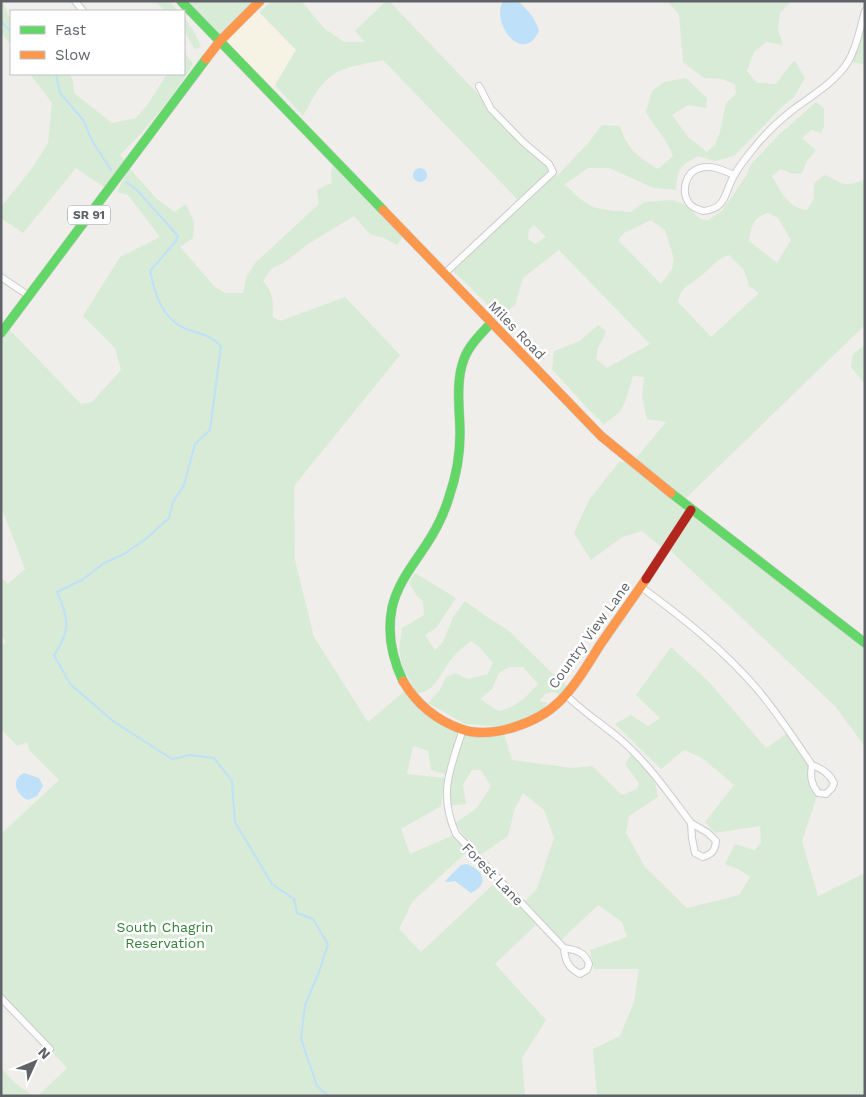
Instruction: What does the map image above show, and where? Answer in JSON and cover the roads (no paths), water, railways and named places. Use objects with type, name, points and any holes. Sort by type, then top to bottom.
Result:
[{"type":"main road","name":"Miles Road","points":[[181,1],[601,436],[691,510],[865,643]]},
{"type":"main road","name":"SR 91","points":[[1,333],[220,41],[260,1]]},
{"type":"main road","name":"Country View Lane","points":[[491,322],[465,356],[459,374],[460,441],[457,472],[450,496],[436,528],[396,594],[391,613],[391,650],[404,684],[414,698],[429,711],[463,729],[503,730],[525,725],[543,715],[566,695],[641,587],[691,510]]},
{"type":"street","points":[[734,175],[718,168],[695,170],[690,174],[685,186],[686,196],[690,204],[703,211],[716,208],[725,197],[734,175],[769,130],[792,110],[826,86],[839,73],[849,60],[865,11]]},
{"type":"street","points":[[444,274],[553,172],[549,164],[522,142],[491,109],[479,86]]},
{"type":"street","points":[[1,277],[29,296]]},
{"type":"street","points":[[641,587],[689,622],[734,664],[776,712],[812,764],[824,770],[831,777],[834,783],[826,794],[818,793],[814,787],[811,780],[812,764]]},
{"type":"street","points":[[566,695],[621,739],[666,788],[692,823],[708,833],[716,842],[715,850],[710,855],[703,857],[695,852],[692,838],[692,823]]},
{"type":"street","name":"Forest Lane","points":[[463,729],[447,780],[446,806],[456,834],[564,948],[576,950],[586,957],[590,964],[587,970],[580,974],[573,970],[565,960],[564,948]]},
{"type":"street","points":[[1,998],[50,1050]]},
{"type":"water","points":[[503,1],[518,1],[531,14],[539,31],[532,41],[525,44],[517,43],[504,29],[500,10]]},
{"type":"water","points":[[417,168],[423,168],[427,175],[423,182],[417,182],[413,178],[413,172]]},
{"type":"water","points":[[24,773],[39,778],[43,786],[37,796],[28,800],[20,795],[16,787],[17,779]]},
{"type":"water","points":[[467,864],[477,870],[482,877],[481,886],[471,893],[455,881],[445,881],[461,865]]},
{"type":"waterway","points":[[1,21],[10,31]]},
{"type":"waterway","points":[[56,75],[60,93],[84,121],[91,139],[111,170]]},
{"type":"waterway","points":[[126,182],[137,190],[178,236],[176,241],[150,271],[157,297],[165,312],[178,325],[209,337],[221,346],[210,430],[195,444],[184,485],[173,502],[169,518],[147,538],[124,554],[104,563],[82,580],[57,592],[66,617],[66,631],[54,655],[70,684],[113,721],[172,759],[190,755],[214,758],[232,781],[235,822],[272,884],[294,899],[297,913],[313,919],[328,944],[305,1005],[301,1039],[317,1086],[328,1096]]},
{"type":"park label","name":"South Chagrin Reservation","points":[[165,936]]}]
